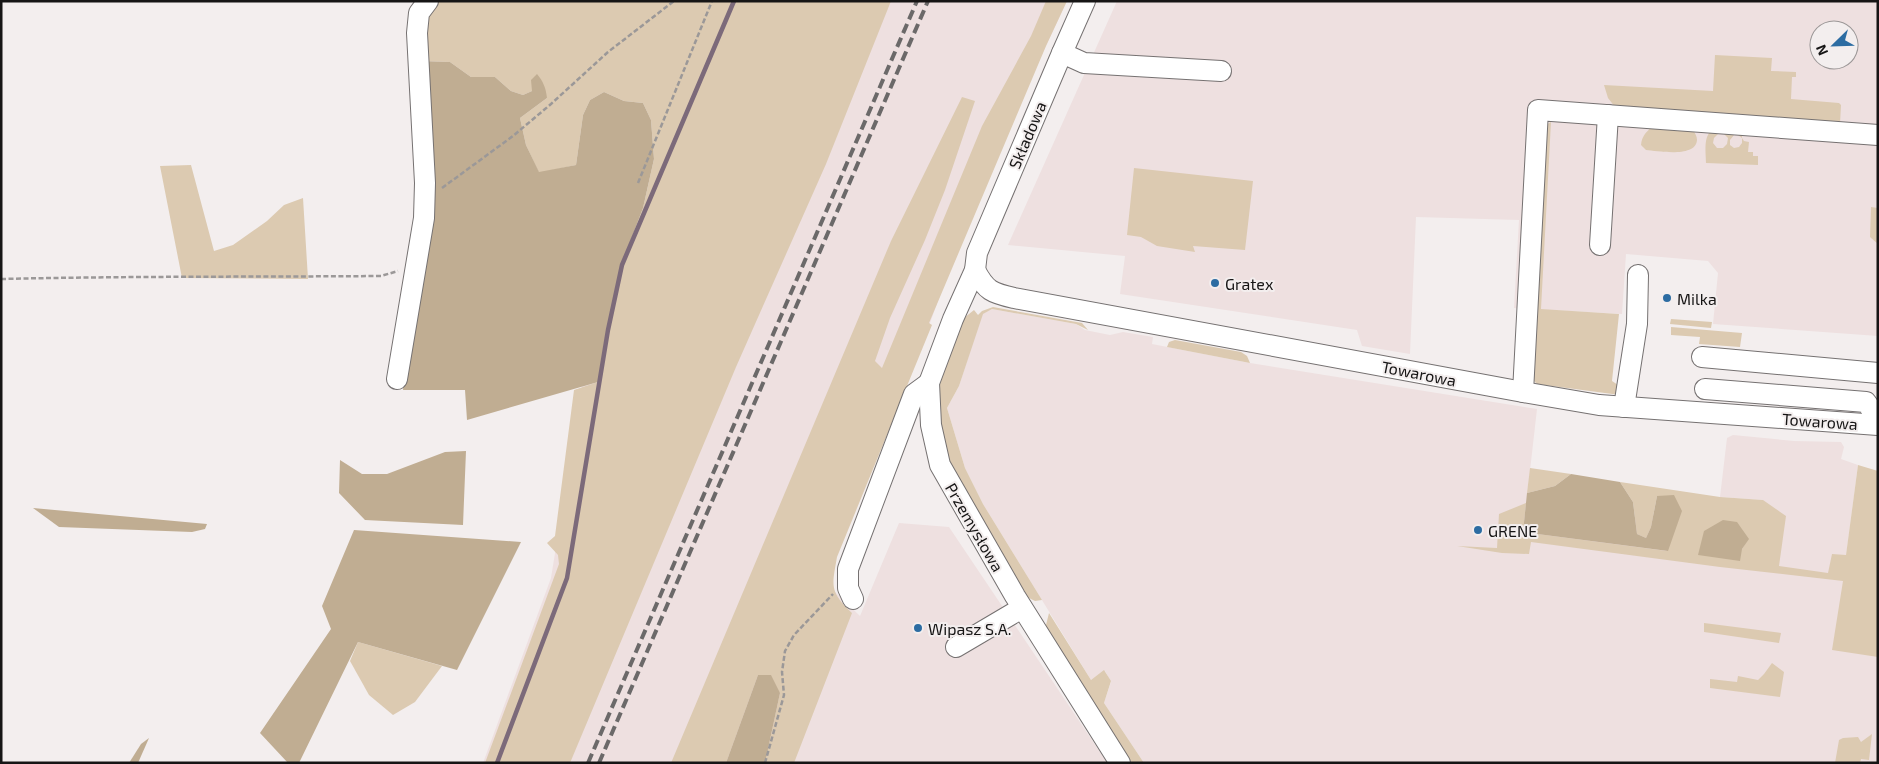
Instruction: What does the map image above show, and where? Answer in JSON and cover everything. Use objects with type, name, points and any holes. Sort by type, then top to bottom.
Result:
[{"type":"street","points":[[397,379],[424,218],[425,200],[417,33],[419,12],[428,1]]},
{"type":"street","name":"Składowa","points":[[975,270],[977,253],[1085,1]]},
{"type":"street","points":[[1062,53],[1084,63],[1221,71]]},
{"type":"street","points":[[1523,392],[1538,110],[1878,135]]},
{"type":"street","points":[[1600,245],[1608,115]]},
{"type":"street","name":"Przemysłowa","points":[[975,270],[953,319],[929,383],[931,425],[940,465],[1022,608],[1120,763]]},
{"type":"street","name":"Towarowa","points":[[975,270],[983,285],[996,294],[1523,392],[1599,405],[1878,425]]},
{"type":"street","points":[[1624,407],[1638,324],[1638,274]]},
{"type":"street","points":[[1702,356],[1878,373]]},
{"type":"street","points":[[843,596],[848,588],[848,569],[914,394],[929,383]]},
{"type":"street","points":[[1705,389],[1866,402],[1878,419]]},
{"type":"street","points":[[956,647],[1022,608]]},
{"type":"path","points":[[425,200],[513,136],[608,52],[674,1]]},
{"type":"path","points":[[638,183],[712,1]]},
{"type":"path","points":[[1,279],[159,276],[247,278],[381,276],[402,270],[417,257]]},
{"type":"path","points":[[765,763],[784,695],[782,672],[785,651],[794,635],[843,596]]},
{"type":"shaded area","points":[[430,1],[891,1],[826,164],[736,367],[570,763],[485,763],[559,564],[558,555],[547,543],[555,536],[574,390],[598,382],[621,266],[643,208],[654,159],[651,120],[643,103],[624,101],[604,92],[590,100],[583,115],[576,165],[539,173],[526,145],[520,118],[547,98],[532,91],[523,95],[511,91],[495,77],[471,77],[450,62],[421,61]]},
{"type":"shaded area","points":[[714,1],[1067,1],[978,191],[914,367],[835,556],[831,588],[860,616],[899,523],[949,527],[1104,758],[1108,755],[1113,763],[483,763],[551,578],[582,385]]},
{"type":"shaded area","points":[[1046,1],[1067,1],[1046,46],[929,323],[932,325],[837,557],[833,582],[834,588],[839,599],[852,613],[794,763],[765,763],[780,693],[758,675],[726,763],[671,763],[891,241],[962,97],[975,101],[945,190],[890,318],[875,361],[882,368],[982,126],[1031,36]]},
{"type":"shaded area","points":[[1117,1],[1878,1],[1878,336],[1713,324],[1718,273],[1708,261],[1626,254],[1622,314],[1514,308],[1519,220],[1416,217],[1410,354],[1362,346],[1357,330],[1120,294],[1125,256],[1008,245]]},
{"type":"shaded area","points":[[1715,55],[1772,58],[1771,71],[1796,72],[1796,77],[1792,77],[1791,99],[1839,103],[1841,105],[1840,124],[1615,107],[1608,98],[1604,85],[1713,91]]},
{"type":"shaded area","points":[[421,61],[450,62],[471,77],[495,77],[511,91],[523,95],[532,91],[531,80],[537,74],[544,85],[547,98],[520,118],[526,145],[539,172],[576,165],[583,115],[590,100],[604,92],[624,101],[643,103],[651,120],[654,159],[643,208],[621,266],[598,382],[467,420],[465,390],[403,390],[416,268]]},
{"type":"shaded area","points":[[1551,122],[1541,309],[1619,314],[1612,381],[1624,389],[1620,395],[1537,384],[1533,380],[1544,126]]},
{"type":"shaded area","points":[[1652,127],[1692,129],[1697,139],[1695,146],[1676,152],[1646,150],[1641,145],[1645,134]]},
{"type":"shaded area","points":[[1712,130],[1742,133],[1744,141],[1749,142],[1748,152],[1753,152],[1753,156],[1758,156],[1758,165],[1706,163],[1706,145],[1709,133]],"holes":[[[1718,134],[1724,134],[1728,138],[1727,144],[1723,148],[1717,148],[1713,143],[1714,138]],[[1734,135],[1738,135],[1742,138],[1742,143],[1739,147],[1734,148],[1730,145],[1730,140]]]},
{"type":"shaded area","points":[[191,165],[214,251],[233,245],[267,221],[284,205],[303,198],[308,279],[182,278],[160,166]]},
{"type":"shaded area","points":[[1134,168],[1253,181],[1245,250],[1193,246],[1195,252],[1157,246],[1141,237],[1127,235]]},
{"type":"shaded area","points":[[1871,207],[1878,208],[1878,244],[1870,237]]},
{"type":"shaded area","points":[[993,307],[1082,323],[1088,330],[1076,324],[992,309],[983,314],[959,386],[947,408],[965,468],[983,504],[1042,600],[1035,601],[1027,597],[949,468],[938,409],[940,384],[949,352],[964,318],[974,310],[978,315],[982,311]]},
{"type":"shaded area","points":[[992,309],[1076,324],[1085,330],[1110,335],[1123,332],[1153,337],[1152,344],[1250,363],[1537,409],[1523,532],[1763,500],[1720,497],[1727,438],[1733,435],[1794,441],[1841,442],[1844,447],[1841,459],[1858,465],[1846,556],[1878,579],[1878,763],[1144,763],[1104,703],[1111,682],[1105,671],[1091,680],[983,504],[965,468],[947,408],[959,386],[982,314]]},
{"type":"shaded area","points":[[1671,319],[1712,322],[1711,328],[1670,324]]},
{"type":"shaded area","points":[[1671,327],[1742,333],[1740,347],[1699,344],[1700,337],[1671,335]]},
{"type":"shaded area","points":[[1175,340],[1241,352],[1247,356],[1250,363],[1167,347],[1169,342]]},
{"type":"shaded area","points":[[466,451],[463,525],[365,520],[339,493],[340,460],[362,474],[387,474],[445,452]]},
{"type":"shaded area","points":[[1858,465],[1878,471],[1878,657],[1832,650],[1843,581],[1531,542],[1529,554],[1502,553],[1457,546],[1497,548],[1499,514],[1526,503],[1523,532],[1667,551],[1657,496],[1651,527],[1646,538],[1637,534],[1633,502],[1620,482],[1720,497],[1763,500],[1786,516],[1779,566],[1828,573],[1832,554],[1846,555]],"holes":[[[1723,520],[1748,539],[1742,549]]]},
{"type":"shaded area","points":[[1530,468],[1571,474],[1555,486],[1527,493]]},
{"type":"shaded area","points":[[1571,474],[1620,482],[1633,502],[1637,534],[1646,538],[1651,527],[1657,496],[1674,495],[1682,511],[1668,551],[1523,532],[1527,493],[1555,486]]},
{"type":"shaded area","points":[[33,508],[207,524],[205,529],[192,532],[59,527]]},
{"type":"shaded area","points":[[1723,520],[1737,522],[1749,539],[1742,549],[1740,561],[1698,555],[1704,531]]},
{"type":"shaded area","points":[[354,530],[521,542],[457,670],[358,642],[299,763],[288,763],[260,733],[331,629],[322,606]]},
{"type":"shaded area","points":[[1049,613],[1091,680],[1104,670],[1111,681],[1104,703],[1144,763],[1132,763],[1047,633],[1046,625]]},
{"type":"shaded area","points":[[1704,623],[1781,633],[1779,643],[1704,632]]},
{"type":"shaded area","points":[[358,642],[442,666],[415,702],[393,715],[369,695],[350,661]]},
{"type":"shaded area","points":[[1772,663],[1784,672],[1780,697],[1710,688],[1710,679],[1737,682],[1738,676],[1758,680]]},
{"type":"shaded area","points":[[758,675],[771,675],[780,693],[765,763],[726,763]]},
{"type":"shaded area","points":[[1872,734],[1869,760],[1861,759],[1860,763],[1835,763],[1839,740],[1858,737],[1861,742]]},
{"type":"shaded area","points":[[149,738],[138,763],[129,763],[141,744]]},
{"type":"waterway","points":[[497,763],[567,578],[608,330],[622,265],[734,1]]},
{"type":"railway","points":[[588,763],[917,1]]},
{"type":"railway","points":[[599,763],[928,1]]},
{"type":"place","name":"Gratex","points":[[1215,283]]},
{"type":"place","name":"Milka","points":[[1667,298]]},
{"type":"place","name":"GRENE","points":[[1478,530]]},
{"type":"place","name":"Wipasz S.A.","points":[[918,628]]}]
